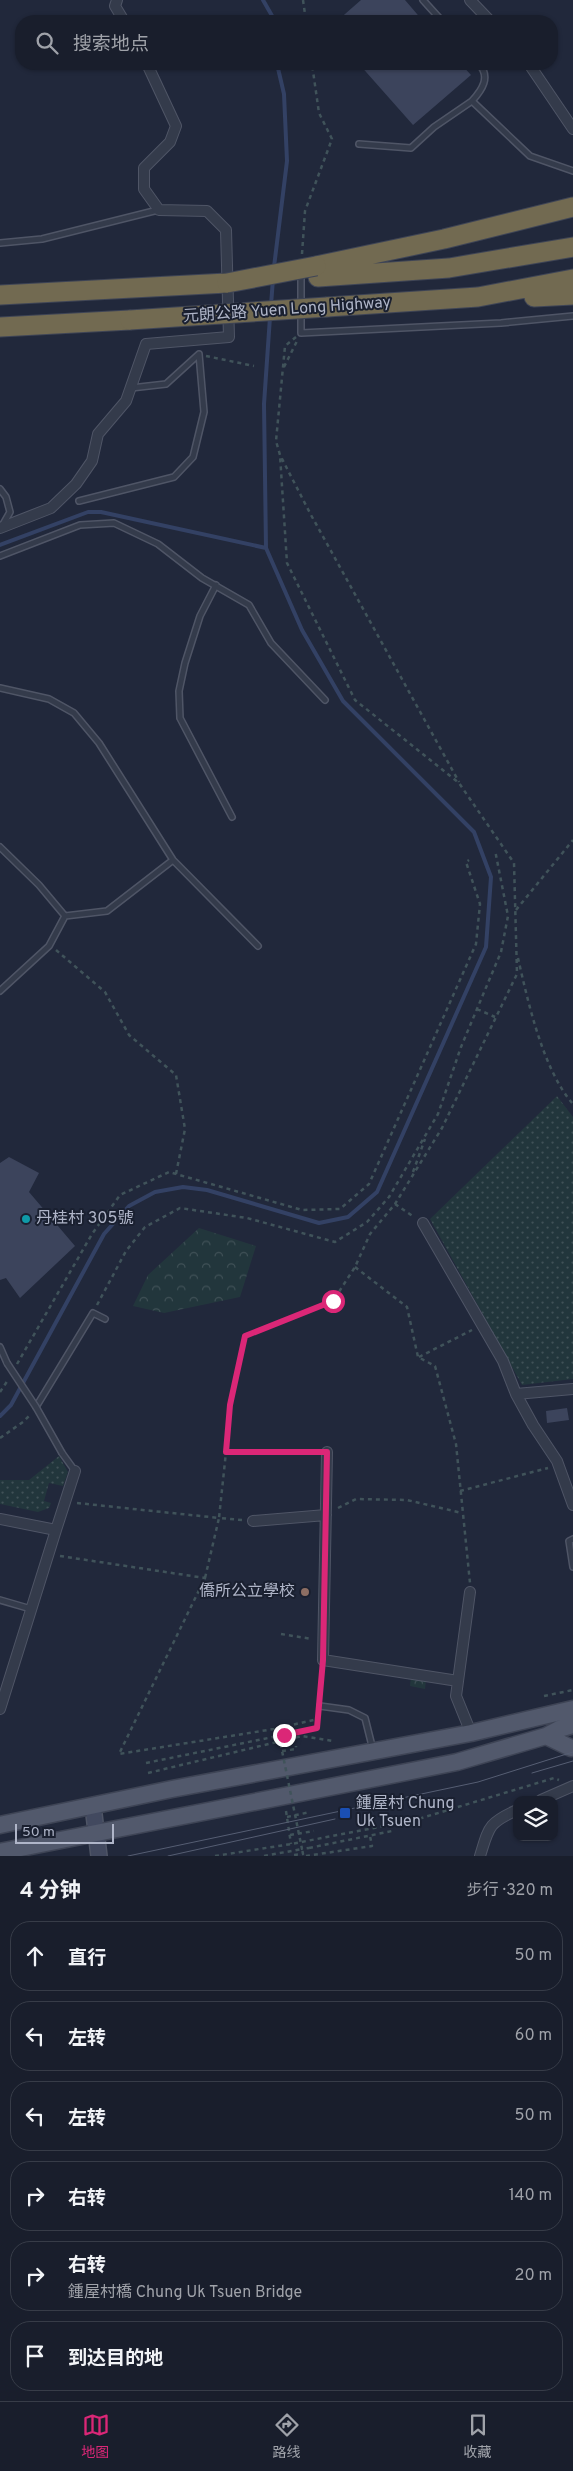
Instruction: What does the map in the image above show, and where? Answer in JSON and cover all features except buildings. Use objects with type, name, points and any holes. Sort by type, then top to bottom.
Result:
[{"type":"highway","points":[[312,272],[573,207]]},
{"type":"highway","name":"元朗公路 Yuen Long Highway","points":[[0,295],[227,283],[312,272],[450,268],[573,247]]},
{"type":"highway","name":"元朗公路 Yuen Long Highway","points":[[0,327],[478,297],[573,279]]},
{"type":"highway","points":[[478,297],[573,295]]},
{"type":"main road","points":[[0,1825],[471,1733],[573,1709]]},
{"type":"main road","points":[[0,1852],[457,1762],[546,1736],[559,1729],[573,1725]]},
{"type":"main road","points":[[471,1733],[481,1755]]},
{"type":"main road","points":[[546,1736],[572,1750]]},
{"type":"street","points":[[116,0],[114,6],[120,15]]},
{"type":"street","points":[[470,0],[484,15]]},
{"type":"street","points":[[1,527],[51,508],[76,484],[92,461],[98,434],[126,401],[146,344],[229,337],[226,230],[207,211],[159,210],[144,189],[144,168],[170,142],[176,126],[150,70]]},
{"type":"street","points":[[533,70],[573,129]]},
{"type":"street","points":[[423,1223],[503,1361],[516,1394],[558,1466],[572,1499]]},
{"type":"street","points":[[516,1394],[573,1389]]},
{"type":"street","points":[[327,1452],[323,1660],[458,1681]]},
{"type":"street","points":[[0,1709],[75,1471]]},
{"type":"street","points":[[253,1521],[326,1515]]},
{"type":"street","points":[[0,1519],[56,1530]]},
{"type":"street","points":[[470,1592],[456,1696],[471,1733]]},
{"type":"street","points":[[550,1796],[573,1786]]},
{"type":"street","points":[[93,1806],[99,1856]]},
{"type":"street","points":[[480,1856],[488,1830],[497,1819],[513,1812]]},
{"type":"lane","points":[[423,0],[437,15]]},
{"type":"lane","points":[[359,144],[411,148],[434,127],[472,101],[483,88],[486,78],[484,70]]},
{"type":"lane","points":[[472,101],[530,156],[573,171]]},
{"type":"lane","points":[[0,243],[42,239],[159,210]]},
{"type":"lane","points":[[312,272],[301,333],[501,323],[573,316]]},
{"type":"lane","points":[[130,388],[166,384],[199,354]]},
{"type":"lane","points":[[79,501],[174,477],[193,457],[204,412],[199,354]]},
{"type":"lane","points":[[0,489],[6,497],[10,512],[1,527]]},
{"type":"lane","points":[[0,556],[80,525],[114,523],[158,544],[202,578],[249,605],[271,643],[324,700]]},
{"type":"lane","points":[[216,585],[200,616],[185,663],[179,691],[180,718],[232,817]]},
{"type":"lane","points":[[0,688],[49,698],[74,713],[99,743],[173,860],[258,946]]},
{"type":"lane","points":[[0,847],[39,885],[65,916]]},
{"type":"lane","points":[[65,916],[108,911],[173,860]]},
{"type":"lane","points":[[0,991],[49,946],[65,916]]},
{"type":"lane","points":[[36,1407],[92,1313],[104,1319]]},
{"type":"lane","points":[[0,1348],[7,1363],[75,1471]]},
{"type":"lane","points":[[573,1539],[569,1541],[573,1567]]},
{"type":"lane","points":[[0,1600],[31,1609]]},
{"type":"lane","points":[[320,1706],[349,1710],[365,1718],[373,1751]]},
{"type":"path","points":[[303,0],[305,15]]},
{"type":"path","points":[[312,272],[305,211],[332,139],[319,113],[313,70]]},
{"type":"path","points":[[283,369],[301,333]]},
{"type":"path","points":[[301,333],[285,346],[276,441],[280,455],[311,515],[460,783],[514,863],[517,974],[442,1128],[395,1204],[370,1234],[355,1267],[333,1301],[245,1336],[230,1405],[219,1518],[205,1578],[119,1754],[274,1729],[318,1719]]},
{"type":"path","points":[[199,354],[254,366]]},
{"type":"path","points":[[280,455],[287,564],[355,700],[460,783]]},
{"type":"path","points":[[516,911],[573,840]]},
{"type":"path","points":[[92,1313],[126,1251],[145,1227],[180,1208],[216,1211],[335,1242],[368,1222],[389,1197],[438,1114],[477,1009],[501,952],[508,916],[495,850]]},
{"type":"path","points":[[0,1392],[92,1234],[120,1195],[170,1172],[221,1189],[302,1210],[340,1209],[369,1184],[476,944],[480,904],[466,862],[469,860]]},
{"type":"path","points":[[49,946],[64,954],[105,992],[129,1035],[176,1075],[185,1129],[176,1174]]},
{"type":"path","points":[[516,953],[530,1011],[560,1090],[573,1104]]},
{"type":"path","points":[[477,1009],[495,1017]]},
{"type":"path","points":[[411,1178],[427,1131]]},
{"type":"path","points":[[395,1204],[423,1223]]},
{"type":"path","points":[[92,1234],[98,1236]]},
{"type":"path","points":[[122,1250],[126,1251]]},
{"type":"path","points":[[355,1267],[407,1307],[418,1357],[435,1366],[456,1444],[470,1592]]},
{"type":"path","points":[[418,1357],[482,1324]]},
{"type":"path","points":[[0,1438],[23,1422],[36,1407]]},
{"type":"path","points":[[226,1452],[327,1452]]},
{"type":"path","points":[[460,1491],[558,1466]]},
{"type":"path","points":[[326,1515],[356,1499],[408,1500],[462,1513]]},
{"type":"path","points":[[66,1502],[253,1521]]},
{"type":"path","points":[[49,1554],[205,1578]]},
{"type":"path","points":[[281,1634],[324,1641]]},
{"type":"path","points":[[146,1763],[317,1728],[323,1660]]},
{"type":"path","points":[[544,1696],[573,1690]]},
{"type":"path","points":[[148,1774],[302,1736],[333,1741]]},
{"type":"path","points":[[278,1737],[303,1854],[296,1855]]},
{"type":"path","points":[[282,1751],[295,1747]]},
{"type":"path","points":[[215,1856],[291,1844],[415,1820],[554,1778]]},
{"type":"path","points":[[286,1811],[291,1844]]},
{"type":"path","points":[[287,1817],[310,1812]]},
{"type":"path","points":[[290,1835],[314,1831]]},
{"type":"path","points":[[265,1856],[392,1831]]},
{"type":"path","points":[[306,1856],[372,1846],[370,1836]]},
{"type":"green space","points":[[557,1096],[573,1117],[573,1379],[522,1385],[430,1219]]},
{"type":"green space","points":[[199,1228],[256,1246],[240,1297],[164,1313],[133,1306],[148,1275]]},
{"type":"green space","points":[[59,1456],[68,1472],[63,1486],[49,1483],[44,1501],[51,1503],[49,1508],[38,1512],[0,1504],[0,1480],[29,1480]]},
{"type":"green space","points":[[411,1677],[426,1680],[425,1689],[410,1686]]},
{"type":"waterway","points":[[263,0],[272,15]]},
{"type":"waterway","points":[[274,267],[287,161],[284,94],[278,70]]},
{"type":"waterway","points":[[271,305],[273,279]]},
{"type":"waterway","points":[[0,1416],[11,1405],[104,1234],[129,1206],[155,1192],[183,1187],[207,1190],[319,1223],[348,1217],[377,1192],[486,947],[491,877],[474,832],[343,701],[302,630],[266,548],[264,404],[270,317]]},
{"type":"waterway","points":[[0,545],[88,512],[101,512],[266,548]]},
{"type":"tram line","points":[[128,1856],[478,1782],[573,1752]]},
{"type":"tram line","points":[[532,1773],[573,1761]]},
{"type":"tram line","points":[[168,1856],[335,1819]]},
{"type":"place","name":"丹桂村 305號","points":[[26,1219]]},
{"type":"place","name":"僑所公立學校","points":[[305,1592]]},
{"type":"place","name":"鍾屋村 Chung Uk Tsuen","points":[[345,1813]]},
{"type":"route","points":[[284,1735],[317,1728],[323,1660],[327,1452],[226,1452],[230,1405],[245,1336],[333,1301]]}]
